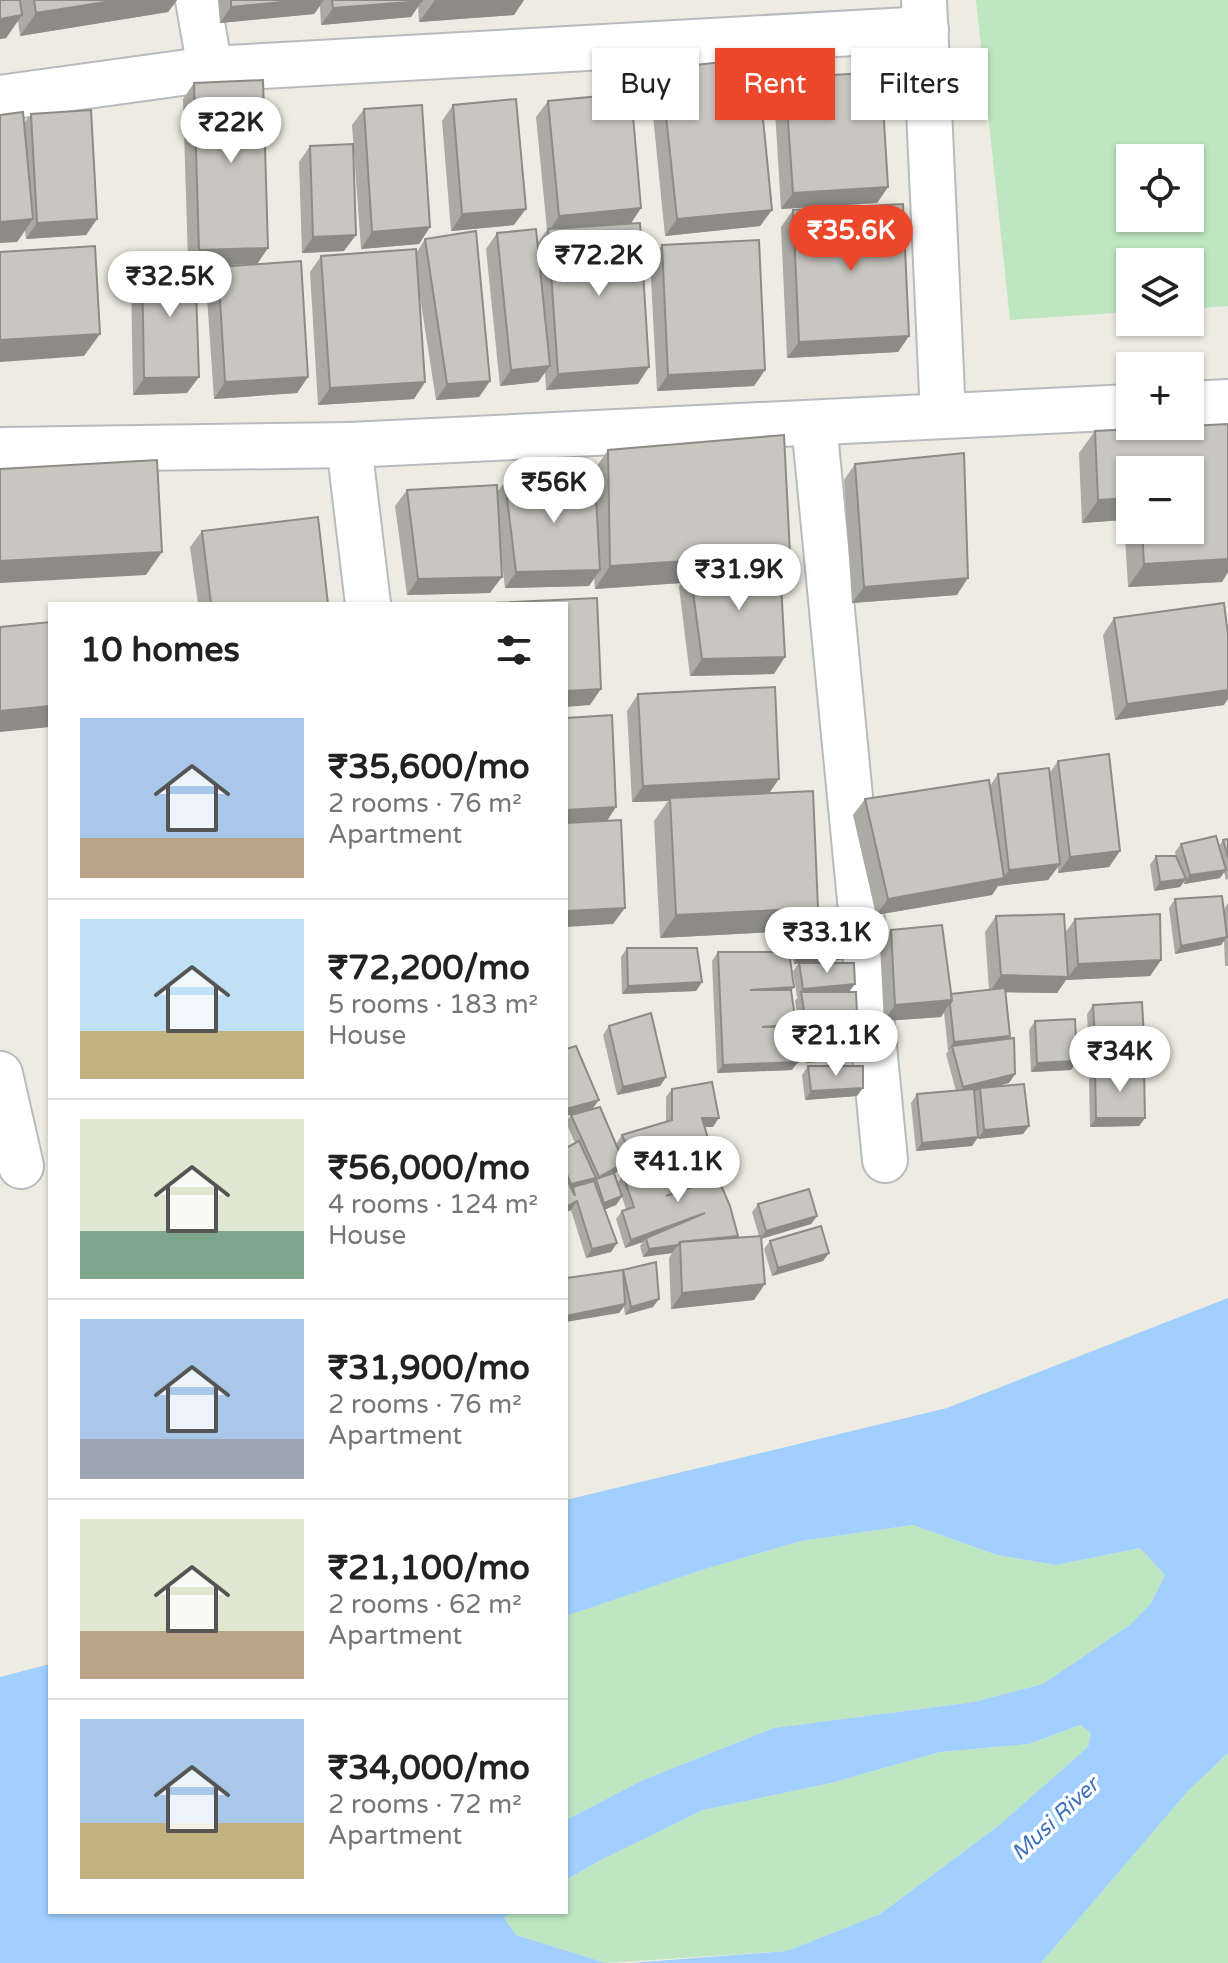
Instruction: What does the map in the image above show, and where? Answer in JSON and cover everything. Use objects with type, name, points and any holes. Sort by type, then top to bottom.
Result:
[{"type":"street","points":[[198,0],[210,69]]},
{"type":"street","points":[[0,98],[210,69],[925,14],[943,416]]},
{"type":"street","points":[[1204,403],[1228,402]]},
{"type":"street","points":[[3,450],[349,445],[1116,408]]},
{"type":"street","points":[[814,423],[885,1160]]},
{"type":"street","points":[[349,445],[368,602]]},
{"type":"street","points":[[0,1074],[21,1166]]},
{"type":"green space","points":[[976,0],[1228,0],[1228,306],[1204,308],[1204,248],[1116,248],[1116,313],[1010,320],[988,113],[988,48],[981,48]]},
{"type":"green space","points":[[913,1525],[997,1555],[1056,1565],[1140,1548],[1165,1575],[1151,1603],[1131,1624],[1043,1684],[974,1702],[774,1728],[643,1780],[568,1819],[568,1615],[705,1569],[801,1541]]},
{"type":"green space","points":[[1080,1725],[1091,1733],[1088,1747],[998,1826],[880,1914],[787,1951],[606,1963],[516,1935],[503,1918],[510,1914],[568,1914],[568,1879],[703,1810],[831,1783],[940,1752],[1029,1744]]},
{"type":"green space","points":[[1228,1753],[1228,1963],[1041,1963],[1188,1791]]},
{"type":"water","name":"Musi River","points":[[1228,1298],[1228,1753],[1188,1791],[1041,1963],[630,1963],[787,1951],[880,1914],[998,1826],[1088,1747],[1091,1733],[1080,1725],[1029,1744],[940,1752],[831,1783],[703,1810],[568,1879],[568,1819],[643,1780],[774,1728],[974,1702],[1043,1684],[1131,1624],[1151,1603],[1165,1575],[1140,1548],[1056,1565],[997,1555],[913,1525],[801,1541],[705,1569],[568,1615],[568,1500],[947,1408]]},
{"type":"water","points":[[48,1665],[48,1914],[510,1914],[504,1918],[516,1935],[606,1963],[0,1963],[0,1677]]},
{"type":"building","points":[[0,0],[20,0],[22,15],[0,19]]},
{"type":"building","points":[[34,0],[118,0],[36,13]]},
{"type":"building","points":[[231,0],[303,0],[231,7]]},
{"type":"building","points":[[332,0],[422,0],[422,1],[333,8]]},
{"type":"building","points":[[715,63],[715,120],[763,120],[772,210],[677,219],[666,120],[699,120],[699,65]]},
{"type":"building","points":[[851,74],[851,120],[884,120],[888,187],[793,193],[788,120],[835,120],[835,75]]},
{"type":"building","points":[[263,80],[268,248],[199,250],[194,83]]},
{"type":"building","points":[[592,97],[592,120],[633,120],[641,208],[559,216],[548,101]]},
{"type":"building","points":[[516,99],[526,209],[462,214],[453,105]]},
{"type":"building","points":[[422,105],[430,227],[372,232],[364,109]]},
{"type":"building","points":[[91,110],[97,219],[37,223],[31,114]]},
{"type":"building","points":[[23,112],[33,219],[0,222],[0,115]]},
{"type":"building","points":[[353,144],[356,235],[313,237],[310,146]]},
{"type":"building","points":[[903,204],[909,336],[799,342],[793,210]]},
{"type":"building","points":[[640,223],[649,367],[558,374],[548,229]]},
{"type":"building","points":[[536,229],[550,366],[511,370],[497,233]]},
{"type":"building","points":[[476,231],[490,381],[447,384],[425,239]]},
{"type":"building","points":[[759,240],[765,370],[668,375],[662,245]]},
{"type":"building","points":[[95,246],[100,334],[0,340],[0,252]]},
{"type":"building","points":[[416,249],[425,382],[330,388],[321,256]]},
{"type":"building","points":[[195,260],[199,377],[144,378],[142,261]]},
{"type":"building","points":[[301,261],[308,377],[225,382],[218,267]]},
{"type":"building","points":[[1228,424],[1228,559],[1144,564],[1143,544],[1204,544],[1204,456],[1116,456],[1116,499],[1098,500],[1095,431],[1116,430],[1116,440],[1204,440],[1204,425]]},
{"type":"building","points":[[784,435],[790,554],[610,566],[608,450]]},
{"type":"building","points":[[964,453],[968,578],[864,587],[855,464]]},
{"type":"building","points":[[157,460],[162,552],[0,561],[0,469]]},
{"type":"building","points":[[595,478],[600,570],[516,572],[505,482]]},
{"type":"building","points":[[497,485],[502,577],[418,579],[407,490]]},
{"type":"building","points":[[318,517],[328,602],[211,602],[202,531]]},
{"type":"building","points":[[780,565],[785,657],[702,659],[690,570]]},
{"type":"building","points":[[597,598],[601,689],[568,691],[568,602],[514,602]]},
{"type":"building","points":[[1224,603],[1228,635],[1228,690],[1127,704],[1114,618]]},
{"type":"building","points":[[48,622],[48,706],[0,711],[0,627]]},
{"type":"building","points":[[775,687],[779,779],[643,786],[638,694]]},
{"type":"building","points":[[612,715],[616,807],[568,810],[568,718]]},
{"type":"building","points":[[1109,754],[1120,851],[1070,857],[1058,761]]},
{"type":"building","points":[[1049,768],[1060,864],[1009,870],[998,774]]},
{"type":"building","points":[[989,780],[1004,878],[888,899],[865,799]]},
{"type":"building","points":[[813,791],[818,908],[676,915],[670,798]]},
{"type":"building","points":[[621,820],[625,908],[568,911],[568,823]]},
{"type":"building","points":[[1216,836],[1226,870],[1190,875],[1181,844]]},
{"type":"building","points":[[1228,839],[1228,857],[1223,840]]},
{"type":"building","points":[[1156,856],[1176,856],[1186,879],[1160,882]]},
{"type":"building","points":[[1222,896],[1227,937],[1181,946],[1175,899]]},
{"type":"building","points":[[1064,914],[1068,977],[1001,975],[996,916]]},
{"type":"building","points":[[1160,914],[1161,960],[1078,964],[1075,919]]},
{"type":"building","points":[[942,925],[952,1000],[895,1005],[891,930]]},
{"type":"building","points":[[796,929],[851,929],[851,951],[800,955]]},
{"type":"building","points":[[627,948],[697,948],[702,982],[628,986]]},
{"type":"building","points":[[718,952],[789,952],[794,987],[750,990],[791,990],[796,1024],[762,1027],[793,1027],[798,1062],[723,1065]]},
{"type":"building","points":[[799,963],[854,963],[855,984],[803,989]]},
{"type":"building","points":[[1005,988],[1010,1036],[954,1042],[951,994]]},
{"type":"building","points":[[801,992],[856,992],[857,1014],[805,1017]]},
{"type":"building","points":[[1142,1002],[1145,1055],[1096,1059],[1093,1005]]},
{"type":"building","points":[[651,1013],[666,1077],[623,1087],[609,1026]]},
{"type":"building","points":[[1075,1019],[1077,1061],[1037,1063],[1035,1021]]},
{"type":"building","points":[[808,1029],[863,1029],[864,1051],[812,1054]]},
{"type":"building","points":[[1014,1038],[1015,1074],[963,1087],[952,1046]]},
{"type":"building","points":[[576,1046],[599,1100],[568,1108],[568,1048]]},
{"type":"building","points":[[808,1066],[863,1066],[863,1088],[811,1091]]},
{"type":"building","points":[[1095,1070],[1144,1070],[1145,1118],[1096,1118]]},
{"type":"building","points":[[712,1082],[719,1118],[702,1118],[711,1149],[636,1167],[622,1135],[672,1120],[672,1089]]},
{"type":"building","points":[[1024,1084],[1029,1126],[984,1130],[980,1088]]},
{"type":"building","points":[[974,1089],[978,1137],[922,1143],[917,1094]]},
{"type":"building","points":[[600,1107],[624,1163],[599,1177],[571,1115]]},
{"type":"building","points":[[579,1141],[596,1178],[571,1184],[568,1177],[568,1147]]},
{"type":"building","points":[[705,1152],[715,1176],[666,1196],[718,1178],[738,1236],[680,1242],[678,1245],[649,1249],[646,1238],[705,1213],[631,1240],[622,1211],[634,1207],[623,1175]]},
{"type":"building","points":[[614,1173],[622,1196],[604,1203],[596,1179]]},
{"type":"building","points":[[568,1181],[575,1196],[573,1187],[594,1181],[617,1243],[592,1249],[577,1201],[568,1206]]},
{"type":"building","points":[[809,1189],[817,1216],[766,1231],[758,1204]]},
{"type":"building","points":[[821,1226],[829,1253],[778,1268],[770,1241]]},
{"type":"building","points":[[761,1236],[765,1284],[682,1293],[680,1242]]},
{"type":"building","points":[[656,1262],[659,1299],[631,1307],[623,1270]]},
{"type":"building","points":[[623,1270],[625,1304],[568,1316],[568,1278]]}]
